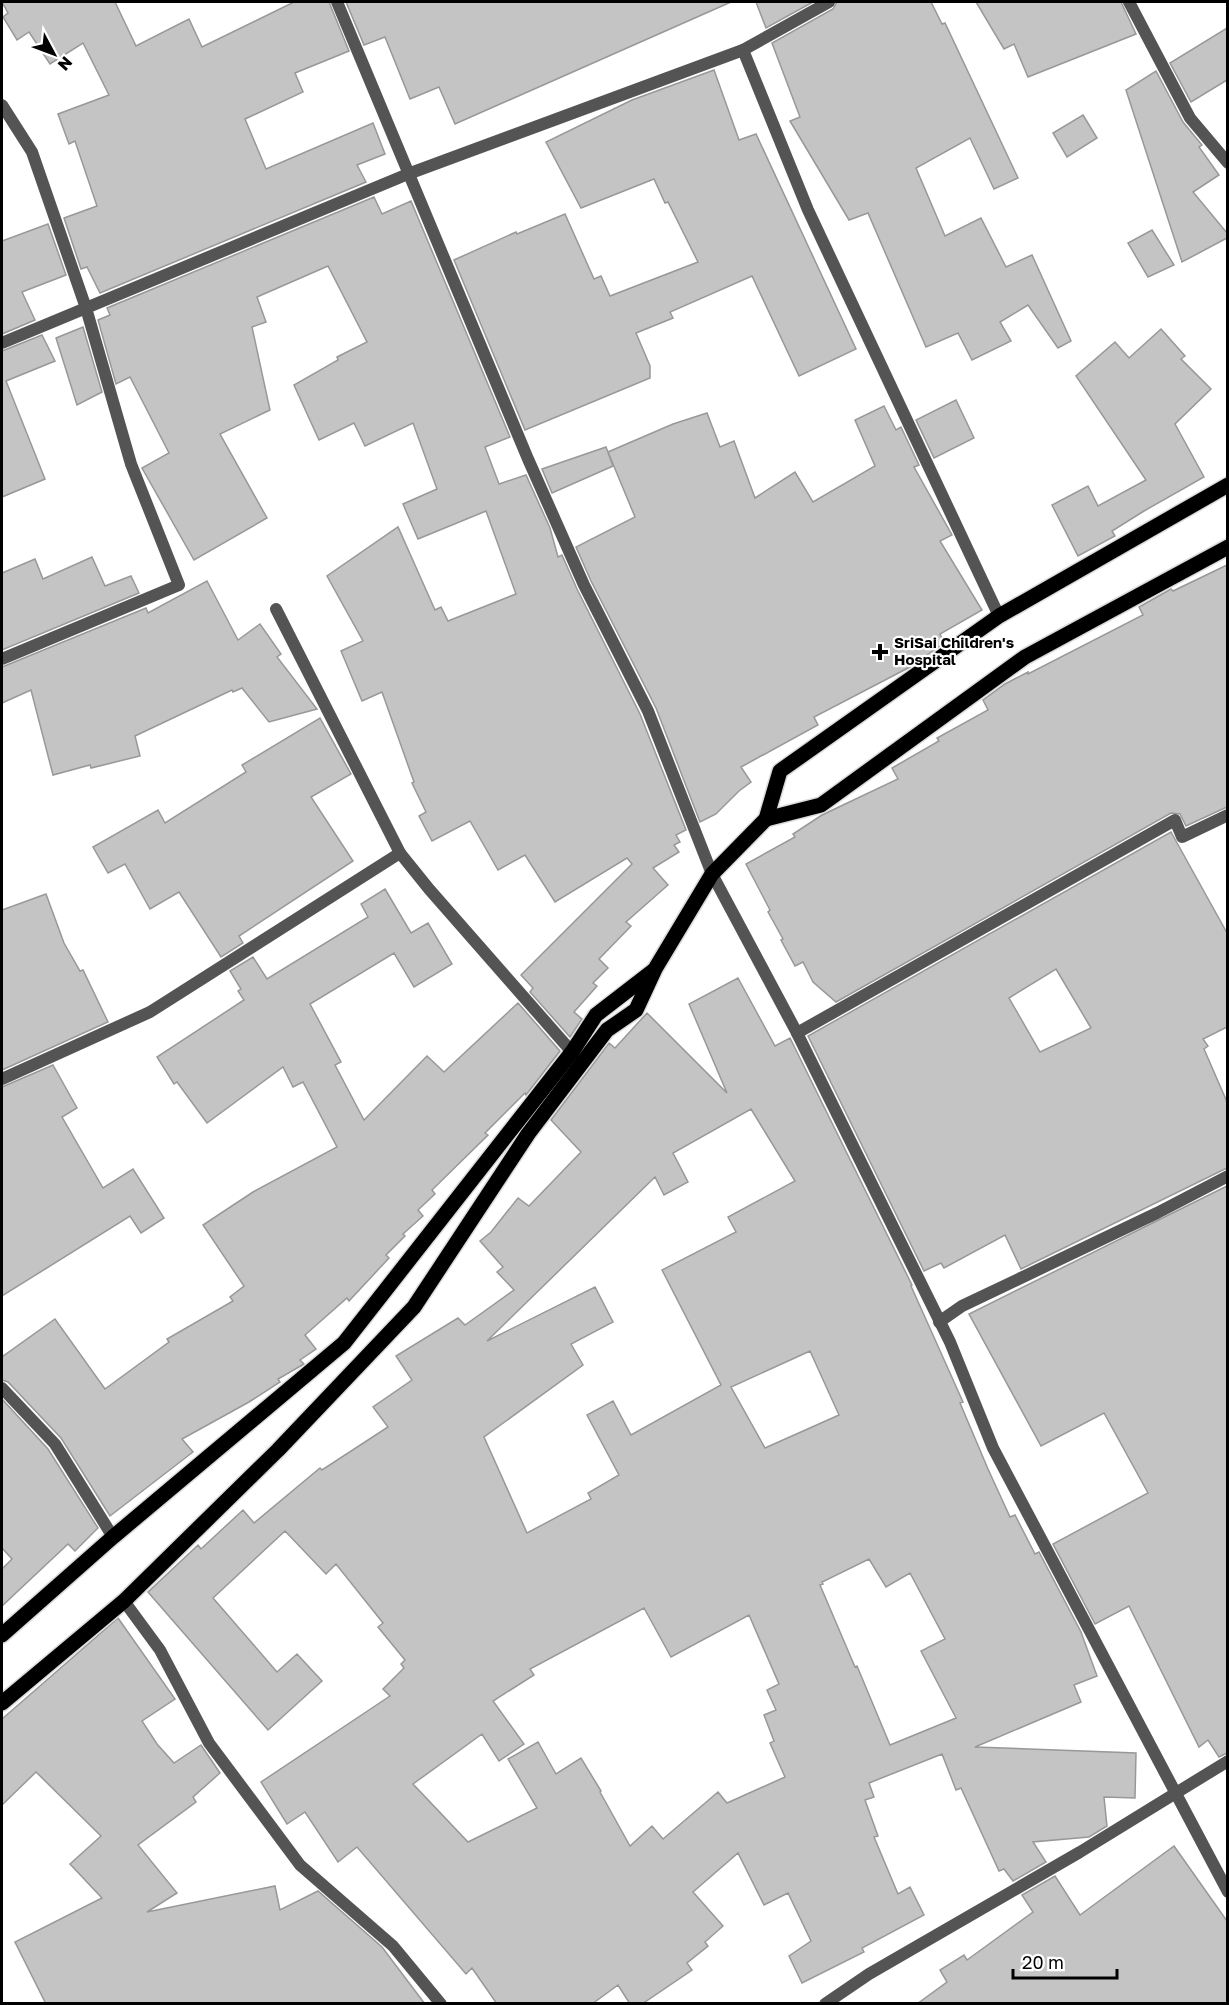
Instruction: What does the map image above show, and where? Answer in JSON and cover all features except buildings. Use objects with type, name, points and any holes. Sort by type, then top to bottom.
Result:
[{"type":"main road","points":[[2,1703],[124,1601],[278,1450],[414,1307],[535,1124],[607,1030],[636,1010],[655,969],[712,874],[766,819],[780,771],[999,616],[1227,485]]},
{"type":"main road","points":[[766,819],[821,806],[1025,657],[1227,547]]},
{"type":"main road","points":[[2,1635],[113,1537],[344,1343],[572,1052],[596,1015],[655,969]]},
{"type":"street","points":[[337,2],[584,585],[648,711],[712,874],[797,1033],[950,1342],[993,1448],[1227,1892]]},
{"type":"street","points":[[2,343],[408,174],[743,50],[830,2]]},
{"type":"street","points":[[1129,2],[1190,118],[1227,162]]},
{"type":"street","points":[[743,50],[808,210],[999,616]]},
{"type":"street","points":[[2,105],[32,152],[86,308],[131,464],[179,585],[2,659]]},
{"type":"street","points":[[276,609],[399,853],[572,1052]]},
{"type":"street","points":[[797,1033],[1175,820],[1182,837],[1227,815]]},
{"type":"street","points":[[2,1079],[150,1012],[399,853]]},
{"type":"street","points":[[939,1322],[962,1306],[1157,1213],[1227,1176]]},
{"type":"street","points":[[2,1388],[55,1444],[113,1537]]},
{"type":"street","points":[[124,1601],[160,1650],[209,1743],[300,1865],[393,1946],[441,2004]]},
{"type":"street","points":[[825,2004],[869,1974],[1080,1852],[1227,1761]]},
{"type":"place","name":"SriSai Children's Hospital","points":[[880,652]]}]
